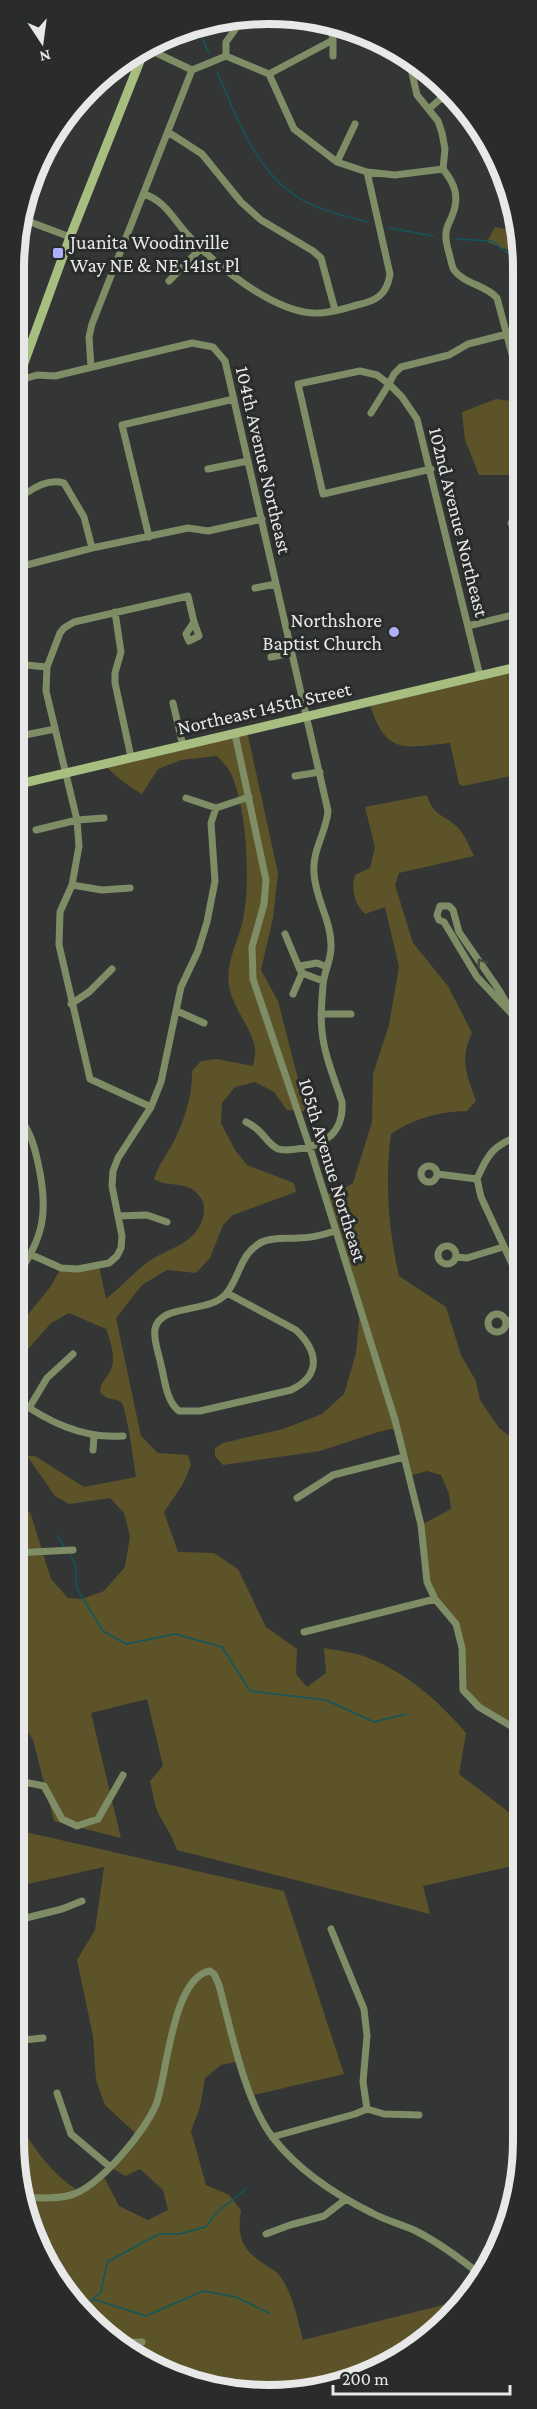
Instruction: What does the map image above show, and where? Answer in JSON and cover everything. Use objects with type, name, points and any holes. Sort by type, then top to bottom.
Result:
[{"type":"street","points":[[226,56],[226,42],[238,26]]},
{"type":"street","points":[[331,32],[333,56]]},
{"type":"street","points":[[268,74],[333,40]]},
{"type":"street","points":[[155,52],[192,70]]},
{"type":"street","points":[[24,380],[37,375],[55,375],[91,367],[89,337],[92,324],[192,70],[226,56],[268,74],[294,129],[337,162],[367,172],[395,175],[443,169]]},
{"type":"street","points":[[24,361],[70,237],[140,61]]},
{"type":"street","points":[[411,71],[417,95],[438,122],[442,133],[445,149],[443,169],[452,180],[457,200],[446,233],[446,245],[454,270],[490,291],[497,298],[513,357]]},
{"type":"street","points":[[429,109],[443,98]]},
{"type":"street","points":[[337,162],[355,124]]},
{"type":"street","points":[[168,132],[202,154],[241,202],[261,220],[321,258],[335,310]]},
{"type":"street","points":[[144,194],[161,202],[200,249],[242,282],[282,306],[320,314],[373,302],[386,291],[390,274],[367,172]]},
{"type":"street","points":[[29,221],[70,237]]},
{"type":"street","points":[[169,281],[200,249]]},
{"type":"street","points":[[371,413],[394,374],[401,367],[449,356],[468,344],[507,334]]},
{"type":"street","name":"104th Avenue Northeast","points":[[91,367],[192,343],[213,347],[225,361],[328,811],[327,824],[314,857],[315,883],[330,929],[331,956],[323,981],[321,1014],[324,1041],[342,1102],[343,1114],[339,1127],[332,1137],[310,1148]]},
{"type":"street","points":[[389,384],[377,375],[360,370],[298,384],[323,494],[430,469]]},
{"type":"street","name":"102nd Avenue Northeast","points":[[389,384],[402,397],[417,419],[480,676]]},
{"type":"street","points":[[149,537],[122,425],[234,399]]},
{"type":"street","points":[[208,469],[248,460]]},
{"type":"street","points":[[28,492],[39,485],[58,481],[64,483],[84,517],[92,548]]},
{"type":"street","points":[[24,566],[92,548],[188,528],[208,531],[262,519]]},
{"type":"street","name":"104th Avenue Northeast","points":[[255,588],[276,584]]},
{"type":"street","points":[[151,1107],[90,1079],[71,1004],[58,932],[60,912],[72,885],[79,846],[77,820],[46,691],[47,667],[56,640],[64,627],[74,622],[188,596],[194,622]]},
{"type":"street","points":[[115,612],[121,652],[115,673],[115,683],[131,757]]},
{"type":"street","points":[[468,626],[513,615]]},
{"type":"street","points":[[271,657],[291,653]]},
{"type":"street","points":[[24,665],[47,667]]},
{"type":"street","name":"Northeast 145th Street","points":[[24,783],[513,668]]},
{"type":"street","points":[[173,703],[183,746]]},
{"type":"street","points":[[24,735],[55,729]]},
{"type":"street","name":"105th Avenue Northeast","points":[[235,734],[266,880],[264,904],[252,947],[254,979],[310,1148],[404,1457],[421,1525],[427,1582],[435,1599],[446,1609],[456,1624],[462,1648],[464,1690],[479,1707],[513,1727]]},
{"type":"street","points":[[295,776],[320,772]]},
{"type":"street","points":[[186,798],[216,808],[249,797]]},
{"type":"street","points":[[32,1255],[61,1268],[78,1269],[109,1263],[117,1256],[121,1248],[112,1186],[113,1171],[118,1158],[151,1107],[161,1082],[181,987],[198,951],[207,922],[215,881],[211,823],[216,808]]},
{"type":"street","points":[[36,830],[77,820],[104,818]]},
{"type":"street","points":[[72,885],[102,890],[130,888]]},
{"type":"street","points":[[511,1013],[477,976],[444,922],[439,920],[437,915],[440,906],[449,906],[453,910],[459,932],[499,990],[513,1016]]},
{"type":"street","points":[[285,934],[301,972],[323,981]]},
{"type":"street","points":[[293,994],[301,972],[300,966],[308,963],[327,967]]},
{"type":"street","points":[[71,1004],[89,992],[112,969]]},
{"type":"street","points":[[177,1011],[204,1023]]},
{"type":"street","points":[[321,1014],[351,1014]]},
{"type":"street","points":[[246,1122],[258,1129],[266,1140],[280,1150],[310,1148]]},
{"type":"street","points":[[24,1125],[29,1132],[43,1184],[45,1204],[43,1221],[32,1255],[24,1267]]},
{"type":"street","points":[[513,1138],[498,1145],[487,1156],[477,1179],[481,1197],[513,1267]]},
{"type":"street","points":[[437,1174],[477,1179]]},
{"type":"street","points":[[118,1216],[147,1215],[166,1222]]},
{"type":"street","points":[[227,1293],[303,1336],[314,1355],[312,1371],[308,1378],[291,1390],[200,1411],[179,1411],[171,1402],[155,1338],[155,1328],[165,1315],[206,1307],[218,1302],[227,1293],[242,1260],[250,1250],[265,1241],[310,1237],[334,1231]]},
{"type":"street","points":[[456,1257],[466,1258],[503,1246]]},
{"type":"street","points":[[506,1321],[513,1320]]},
{"type":"street","points":[[28,1408],[47,1378],[73,1354]]},
{"type":"street","points":[[24,1405],[70,1429],[94,1436],[123,1436]]},
{"type":"street","points":[[93,1450],[94,1436]]},
{"type":"street","points":[[297,1498],[333,1475],[404,1457]]},
{"type":"street","points":[[24,1552],[73,1550]]},
{"type":"street","points":[[304,1632],[435,1599]]},
{"type":"street","points":[[24,1782],[44,1786],[62,1819],[77,1826],[98,1819],[123,1775]]},
{"type":"street","points":[[24,1918],[62,1909],[82,1901]]},
{"type":"street","points":[[331,1929],[364,2009],[367,2036],[363,2082],[367,2109]]},
{"type":"street","points":[[31,2197],[55,2198],[88,2188],[111,2166],[148,2121],[157,2102],[181,2002],[190,1986],[198,1976],[205,1972],[214,1974],[219,1985],[247,2084],[272,2137],[292,2160],[346,2199],[414,2230],[475,2271]]},
{"type":"street","points":[[24,2040],[43,2038]]},
{"type":"street","points":[[57,2093],[71,2134],[111,2166]]},
{"type":"street","points":[[272,2137],[367,2109],[384,2114],[419,2115]]},
{"type":"street","points":[[266,2234],[324,2216],[346,2199]]},
{"type":"street","points":[[131,2343],[141,2342]]},
{"type":"shaded area","points":[[495,227],[510,230],[512,252],[487,242]]},
{"type":"shaded area","points":[[496,399],[513,401],[513,474],[479,475],[465,440],[462,412]]},
{"type":"shaded area","points":[[513,668],[513,776],[463,786],[459,784],[450,743],[407,746],[389,740],[375,719],[369,702]]},
{"type":"shaded area","points":[[247,731],[278,873],[273,918],[261,970],[278,1001],[298,1079],[311,1112],[287,1110],[274,1092],[255,1082],[235,1087],[222,1103],[221,1123],[235,1150],[247,1165],[294,1183],[296,1192],[233,1215],[223,1225],[210,1258],[196,1273],[167,1270],[142,1285],[116,1318],[141,1436],[158,1453],[188,1455],[191,1465],[183,1484],[164,1512],[178,1552],[214,1553],[238,1569],[266,1627],[297,1649],[296,1674],[307,1687],[326,1673],[324,1648],[366,1657],[408,1679],[445,1710],[466,1733],[459,1774],[510,1813],[513,1825],[513,1866],[423,1886],[430,1914],[177,1850],[157,1811],[150,1781],[163,1766],[147,1699],[91,1713],[121,1838],[54,1821],[33,1740],[24,1725],[24,1514],[30,1512],[51,1579],[68,1598],[82,1599],[104,1591],[125,1567],[130,1536],[124,1513],[110,1498],[69,1504],[55,1496],[27,1456],[35,1456],[84,1487],[136,1477],[123,1406],[121,1402],[106,1397],[100,1392],[101,1385],[111,1370],[113,1362],[112,1347],[106,1329],[69,1313],[51,1323],[24,1354],[24,1320],[51,1286],[61,1268],[99,1266],[106,1299],[152,1259],[178,1246],[193,1235],[203,1218],[202,1200],[197,1193],[185,1186],[154,1179],[183,1119],[191,1090],[192,1071],[201,1061],[217,1059],[253,1066],[255,1055],[253,1040],[234,1001],[228,976],[241,927],[247,885],[246,843],[240,802],[229,770],[217,756],[181,760],[158,769],[142,794],[104,764]]},
{"type":"shaded area","points":[[427,795],[433,808],[462,833],[474,856],[399,873],[395,885],[413,943],[448,986],[472,1033],[465,1060],[467,1075],[476,1101],[467,1111],[427,1117],[391,1134],[388,1187],[392,1240],[399,1276],[446,1307],[461,1355],[476,1381],[480,1400],[499,1428],[513,1439],[513,1727],[479,1707],[463,1690],[456,1624],[427,1582],[421,1525],[451,1509],[449,1494],[441,1475],[427,1471],[409,1476],[397,1430],[390,1429],[375,1433],[320,1451],[223,1465],[215,1456],[215,1448],[223,1443],[283,1429],[322,1414],[344,1394],[356,1353],[360,1311],[324,1195],[338,1192],[353,1183],[372,1122],[373,1074],[389,1025],[399,967],[385,907],[365,914],[354,896],[355,875],[370,868],[375,847],[365,807]]},
{"type":"shaded area","points":[[24,1832],[284,1891],[344,2074],[254,2095],[241,2061],[221,2065],[205,2078],[200,2107],[191,2131],[206,2185],[229,2195],[241,2210],[240,2235],[242,2241],[250,2253],[276,2272],[284,2282],[294,2306],[303,2340],[451,2303],[430,2324],[391,2352],[347,2372],[300,2383],[268,2385],[237,2383],[205,2377],[160,2360],[133,2344],[107,2324],[85,2302],[57,2263],[49,2249],[32,2204],[26,2172],[24,2130],[42,2157],[60,2177],[82,2193],[102,2173],[119,2206],[148,2220],[168,2210],[163,2190],[140,2169],[125,2176],[110,2167],[135,2133],[105,2105],[96,2080],[93,2036],[77,1960],[95,1930],[104,1867],[24,1885]]},
{"type":"waterway","points":[[201,33],[209,54]]},
{"type":"waterway","points":[[217,72],[246,137],[255,153],[277,180],[290,192],[308,203],[367,222]]},
{"type":"waterway","points":[[389,228],[433,236]]},
{"type":"waterway","points":[[456,239],[492,241],[512,257]]},
{"type":"waterway","points":[[57,1536],[65,1548]]},
{"type":"waterway","points":[[68,1552],[75,1563],[77,1589],[103,1631],[126,1644],[175,1634],[222,1647],[250,1691],[326,1700],[374,1722],[406,1714]]},
{"type":"waterway","points":[[87,2304],[101,2292],[107,2262],[159,2234],[179,2234],[206,2227],[215,2214],[247,2188]]},
{"type":"waterway","points":[[93,2299],[146,2316],[203,2291],[236,2297],[269,2313]]},
{"type":"place","name":"Juanita Woodinville Way NE & NE 141st Pl","points":[[58,253]]},
{"type":"place","name":"Northshore Baptist Church","points":[[394,632]]}]
